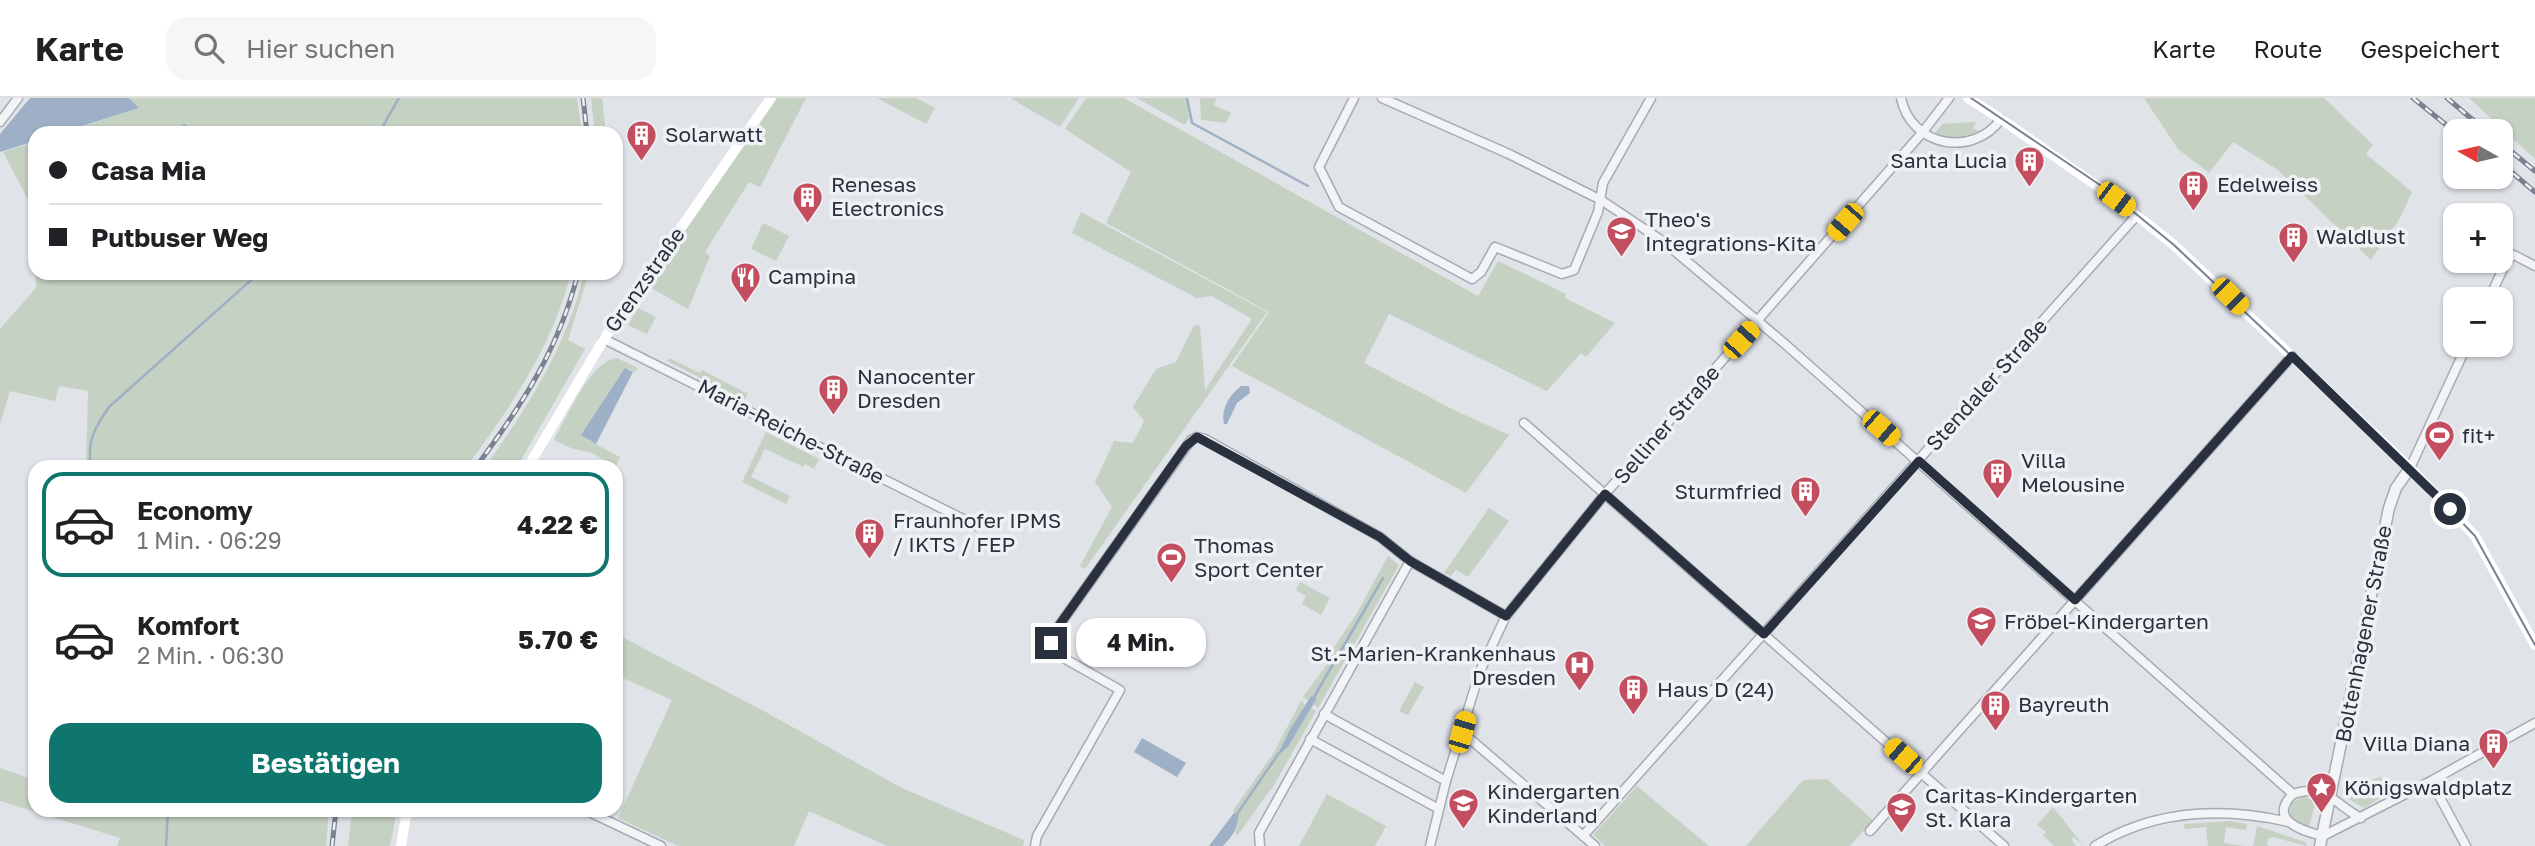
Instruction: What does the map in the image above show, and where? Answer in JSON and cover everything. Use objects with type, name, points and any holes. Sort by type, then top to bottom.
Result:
[{"type":"main road","name":"Grenzstraße","points":[[532,460],[604,339],[644,285],[771,98]]},
{"type":"main road","points":[[1968,98],[2137,215],[2214,281],[2410,468],[2475,536],[2535,645]]},
{"type":"main road","points":[[401,846],[406,817]]},
{"type":"street","points":[[0,122],[18,98]]},
{"type":"street","points":[[1354,98],[1319,167],[1328,190],[1339,207],[1472,279],[1481,272],[1495,247],[1562,274],[1574,270],[1598,212],[1603,183],[1651,98]]},
{"type":"street","points":[[1382,98],[1509,154],[1601,200],[1664,242],[1919,461],[2293,794]]},
{"type":"street","points":[[1900,98],[1907,115],[1924,131],[1941,141],[1969,141],[1987,134],[2001,119]]},
{"type":"street","points":[[1924,131],[1949,98]]},
{"type":"street","name":"Selliner Straße","points":[[1430,846],[1446,780],[1480,671],[1506,616],[1605,494],[1924,131]]},
{"type":"street","name":"Stendaler Straße","points":[[1583,836],[2137,215]]},
{"type":"street","points":[[2495,287],[2507,260],[2514,255],[2535,266]]},
{"type":"street","name":"Maria-Reiche-Straße","points":[[604,339],[977,526]]},
{"type":"street","points":[[1870,831],[2292,356]]},
{"type":"street","points":[[2410,468],[2462,357]]},
{"type":"street","points":[[1524,422],[2004,846]]},
{"type":"street","points":[[1035,846],[1037,836],[1120,690],[1053,652],[1053,634],[1191,440],[1197,437],[1380,537],[1410,561],[1506,616]]},
{"type":"street","name":"Boltenhagener Straße","points":[[2321,841],[2389,508],[2396,488],[2410,468]]},
{"type":"street","points":[[1260,846],[1259,833],[1410,561]]},
{"type":"street","points":[[1324,714],[1446,780]]},
{"type":"street","points":[[2361,818],[2332,796],[2311,791],[2293,794],[2286,804],[2285,812],[2289,822],[2321,841],[2535,723]]},
{"type":"street","points":[[1462,732],[1595,846]]},
{"type":"street","points":[[1310,739],[1439,809]]},
{"type":"street","points":[[2431,781],[2466,846]]},
{"type":"street","points":[[2095,846],[2118,832],[2168,816],[2192,813],[2238,814],[2289,822]]},
{"type":"street","points":[[600,817],[661,846]]},
{"type":"green space","points":[[129,98],[577,98],[581,126],[84,126],[139,108]]},
{"type":"green space","points":[[591,98],[602,98],[605,126],[594,126]]},
{"type":"green space","points":[[771,98],[806,98],[760,187],[749,182],[705,252],[710,256],[688,309],[644,284]]},
{"type":"green space","points":[[877,98],[916,98],[935,108],[926,124]]},
{"type":"green space","points":[[1010,98],[1079,98],[1060,127]]},
{"type":"green space","points":[[1086,98],[1124,98],[1478,296],[1498,261],[1566,294],[1565,298],[1615,323],[1586,357],[1581,353],[1547,391],[1389,314],[1364,363],[1509,435],[1466,493],[1232,366],[1269,312],[1106,223],[1131,172],[1065,129]]},
{"type":"green space","points":[[1137,98],[1186,98],[1189,118],[1185,125]]},
{"type":"green space","points":[[1200,98],[1217,98],[1214,105],[1231,113],[1226,123],[1201,120]]},
{"type":"green space","points":[[2144,98],[2324,98],[2373,145],[2366,154],[2412,192],[2400,218],[2371,260],[2278,170],[2233,142],[2209,173],[2178,149]]},
{"type":"green space","points":[[2469,98],[2535,98],[2535,159],[2513,139],[2513,119],[2492,119]]},
{"type":"green space","points":[[1976,123],[1973,128],[1981,133],[1963,139],[1933,136],[1942,124]]},
{"type":"green space","points":[[28,144],[28,200],[3,152]]},
{"type":"green space","points":[[1081,212],[1267,312],[1085,569],[1080,566],[1112,507],[1095,482],[1114,441],[1133,443],[1144,421],[1133,407],[1156,369],[1176,362],[1194,325],[1200,326],[1205,390],[1252,319],[1212,296],[1197,298],[1072,233]]},
{"type":"green space","points":[[763,223],[789,236],[776,261],[751,249]]},
{"type":"green space","points":[[36,280],[569,280],[553,326],[528,375],[471,460],[86,460],[88,391],[59,386],[55,401],[10,391],[0,424],[0,329],[36,288]]},
{"type":"green space","points":[[582,280],[587,280],[568,340],[585,349],[521,460],[490,460],[544,375],[557,351]]},
{"type":"green space","points":[[638,308],[656,317],[647,334],[628,325]]},
{"type":"green space","points":[[617,358],[638,368],[635,372],[626,368],[588,440],[620,457],[619,460],[605,460],[554,440],[589,379],[607,361]]},
{"type":"green space","points":[[669,358],[700,373],[702,370],[748,393],[744,400],[667,361]]},
{"type":"green space","points":[[766,432],[819,459],[814,469],[765,449],[751,477],[790,496],[786,504],[742,482]]},
{"type":"green space","points":[[1489,508],[1509,521],[1468,577],[1456,570],[1451,576],[1444,573]]},
{"type":"green space","points":[[1388,556],[1399,565],[1318,708],[1313,704],[1317,698],[1311,696],[1308,700],[1303,697],[1328,663],[1334,647],[1357,613]]},
{"type":"green space","points":[[1300,582],[1330,598],[1321,615],[1302,604],[1306,596],[1296,590]]},
{"type":"green space","points":[[623,638],[760,709],[902,788],[1024,840],[1023,846],[887,846],[809,811],[794,846],[678,846],[618,818],[623,817],[623,807],[672,700],[623,678]]},
{"type":"green space","points":[[1415,682],[1424,687],[1408,715],[1399,711]]},
{"type":"green space","points":[[1301,701],[1305,704],[1288,747],[1311,708],[1316,711],[1274,785],[1238,835],[1235,833],[1238,823],[1237,813],[1233,814],[1234,809],[1273,754]]},
{"type":"green space","points":[[0,768],[28,778],[28,810],[0,801]]},
{"type":"green space","points":[[2381,777],[2390,792],[2364,808],[2342,795],[2343,780],[2361,783]]},
{"type":"green space","points":[[1827,779],[1873,820],[1850,846],[1746,846],[1803,780]]},
{"type":"green space","points":[[1637,786],[1709,846],[1605,846],[1593,835]]},
{"type":"green space","points":[[1327,794],[1386,826],[1375,846],[1299,846]]},
{"type":"green space","points":[[2304,797],[2316,800],[2309,827],[2296,823],[2289,814],[2292,802]]},
{"type":"green space","points":[[2053,807],[2083,845],[2074,837],[2071,839],[2076,846],[2054,846],[2043,835],[2046,832],[2037,825]]},
{"type":"green space","points":[[52,817],[328,817],[326,846],[117,846],[120,838]]},
{"type":"green space","points":[[351,817],[396,817],[390,846],[348,846]]},
{"type":"green space","points":[[2231,821],[2247,824],[2246,830],[2226,827],[2224,843],[2244,846],[2208,846],[2206,827],[2185,829],[2184,824]]},
{"type":"green space","points":[[2257,826],[2305,842],[2307,846],[2273,837],[2268,839],[2267,844],[2270,846],[2253,846]]},
{"type":"water","points":[[30,98],[129,98],[139,108],[82,126],[28,126],[28,143],[0,152],[0,134]]},
{"type":"water","points":[[625,368],[633,372],[596,444],[581,435]]},
{"type":"water","points":[[1241,386],[1249,386],[1250,393],[1237,403],[1227,424],[1224,424],[1227,403]]},
{"type":"water","points":[[1311,696],[1317,698],[1288,747],[1277,756],[1291,728]]},
{"type":"water","points":[[1142,738],[1186,763],[1177,777],[1134,752]]},
{"type":"water","points":[[1238,813],[1236,827],[1227,842],[1223,846],[1209,846],[1233,814]]},
{"type":"waterway","points":[[383,126],[399,98]]},
{"type":"waterway","points":[[1187,98],[1192,123],[1308,186]]},
{"type":"waterway","points":[[91,460],[93,435],[109,407],[251,280]]},
{"type":"waterway","points":[[1314,697],[1383,578]]},
{"type":"waterway","points":[[1237,814],[1279,753]]},
{"type":"waterway","points":[[166,846],[168,817]]},
{"type":"tram line","points":[[1971,98],[2103,187],[2174,245],[2410,468],[2475,536],[2535,645]]},
{"type":"railway","points":[[583,98],[586,126]]},
{"type":"railway","points":[[2413,98],[2443,122]]},
{"type":"railway","points":[[2447,98],[2472,119]]},
{"type":"railway","points":[[2513,153],[2535,171]]},
{"type":"railway","points":[[2513,173],[2535,192]]},
{"type":"railway","points":[[481,460],[509,421],[550,351],[576,280]]},
{"type":"railway","points":[[332,846],[335,817]]},
{"type":"place","name":"Solarwatt","points":[[642,162]]},
{"type":"place","name":"Santa Lucia","points":[[2030,188]]},
{"type":"place","name":"Edelweiss","points":[[2194,212]]},
{"type":"place","name":"Renesas Electronics","points":[[808,224]]},
{"type":"place","name":"Theo's Integrations-Kita","points":[[1622,259]]},
{"type":"place","name":"Waldlust","points":[[2293,264]]},
{"type":"place","name":"Campina","points":[[745,304]]},
{"type":"place","name":"Nanocenter Dresden","points":[[834,416]]},
{"type":"place","name":"fit+","points":[[2439,463]]},
{"type":"place","name":"Villa Melousine","points":[[1998,500]]},
{"type":"place","name":"Sturmfried","points":[[1805,519]]},
{"type":"place","name":"Fraunhofer IPMS / IKTS / FEP","points":[[870,560]]},
{"type":"place","name":"Thomas Sport Center","points":[[1171,585]]},
{"type":"place","name":"Fröbel-Kindergarten","points":[[1981,649]]},
{"type":"place","name":"St.-Marien-Krankenhaus Dresden","points":[[1579,693]]},
{"type":"place","name":"Haus D (24)","points":[[1634,717]]},
{"type":"place","name":"Bayreuth","points":[[1995,732]]},
{"type":"place","name":"Villa Diana","points":[[2493,771]]},
{"type":"place","name":"Königswaldplatz","points":[[2321,815]]},
{"type":"place","name":"Kindergarten Kinderland","points":[[1464,831]]},
{"type":"place","name":"Caritas-Kindergarten St. Klara","points":[[1902,835]]},
{"type":"route","points":[[1051,643],[1053,634],[1186,446],[1197,437],[1380,537],[1410,561],[1506,616],[1605,494],[1764,634],[1919,461],[2075,600],[2292,356],[2450,509]]}]
